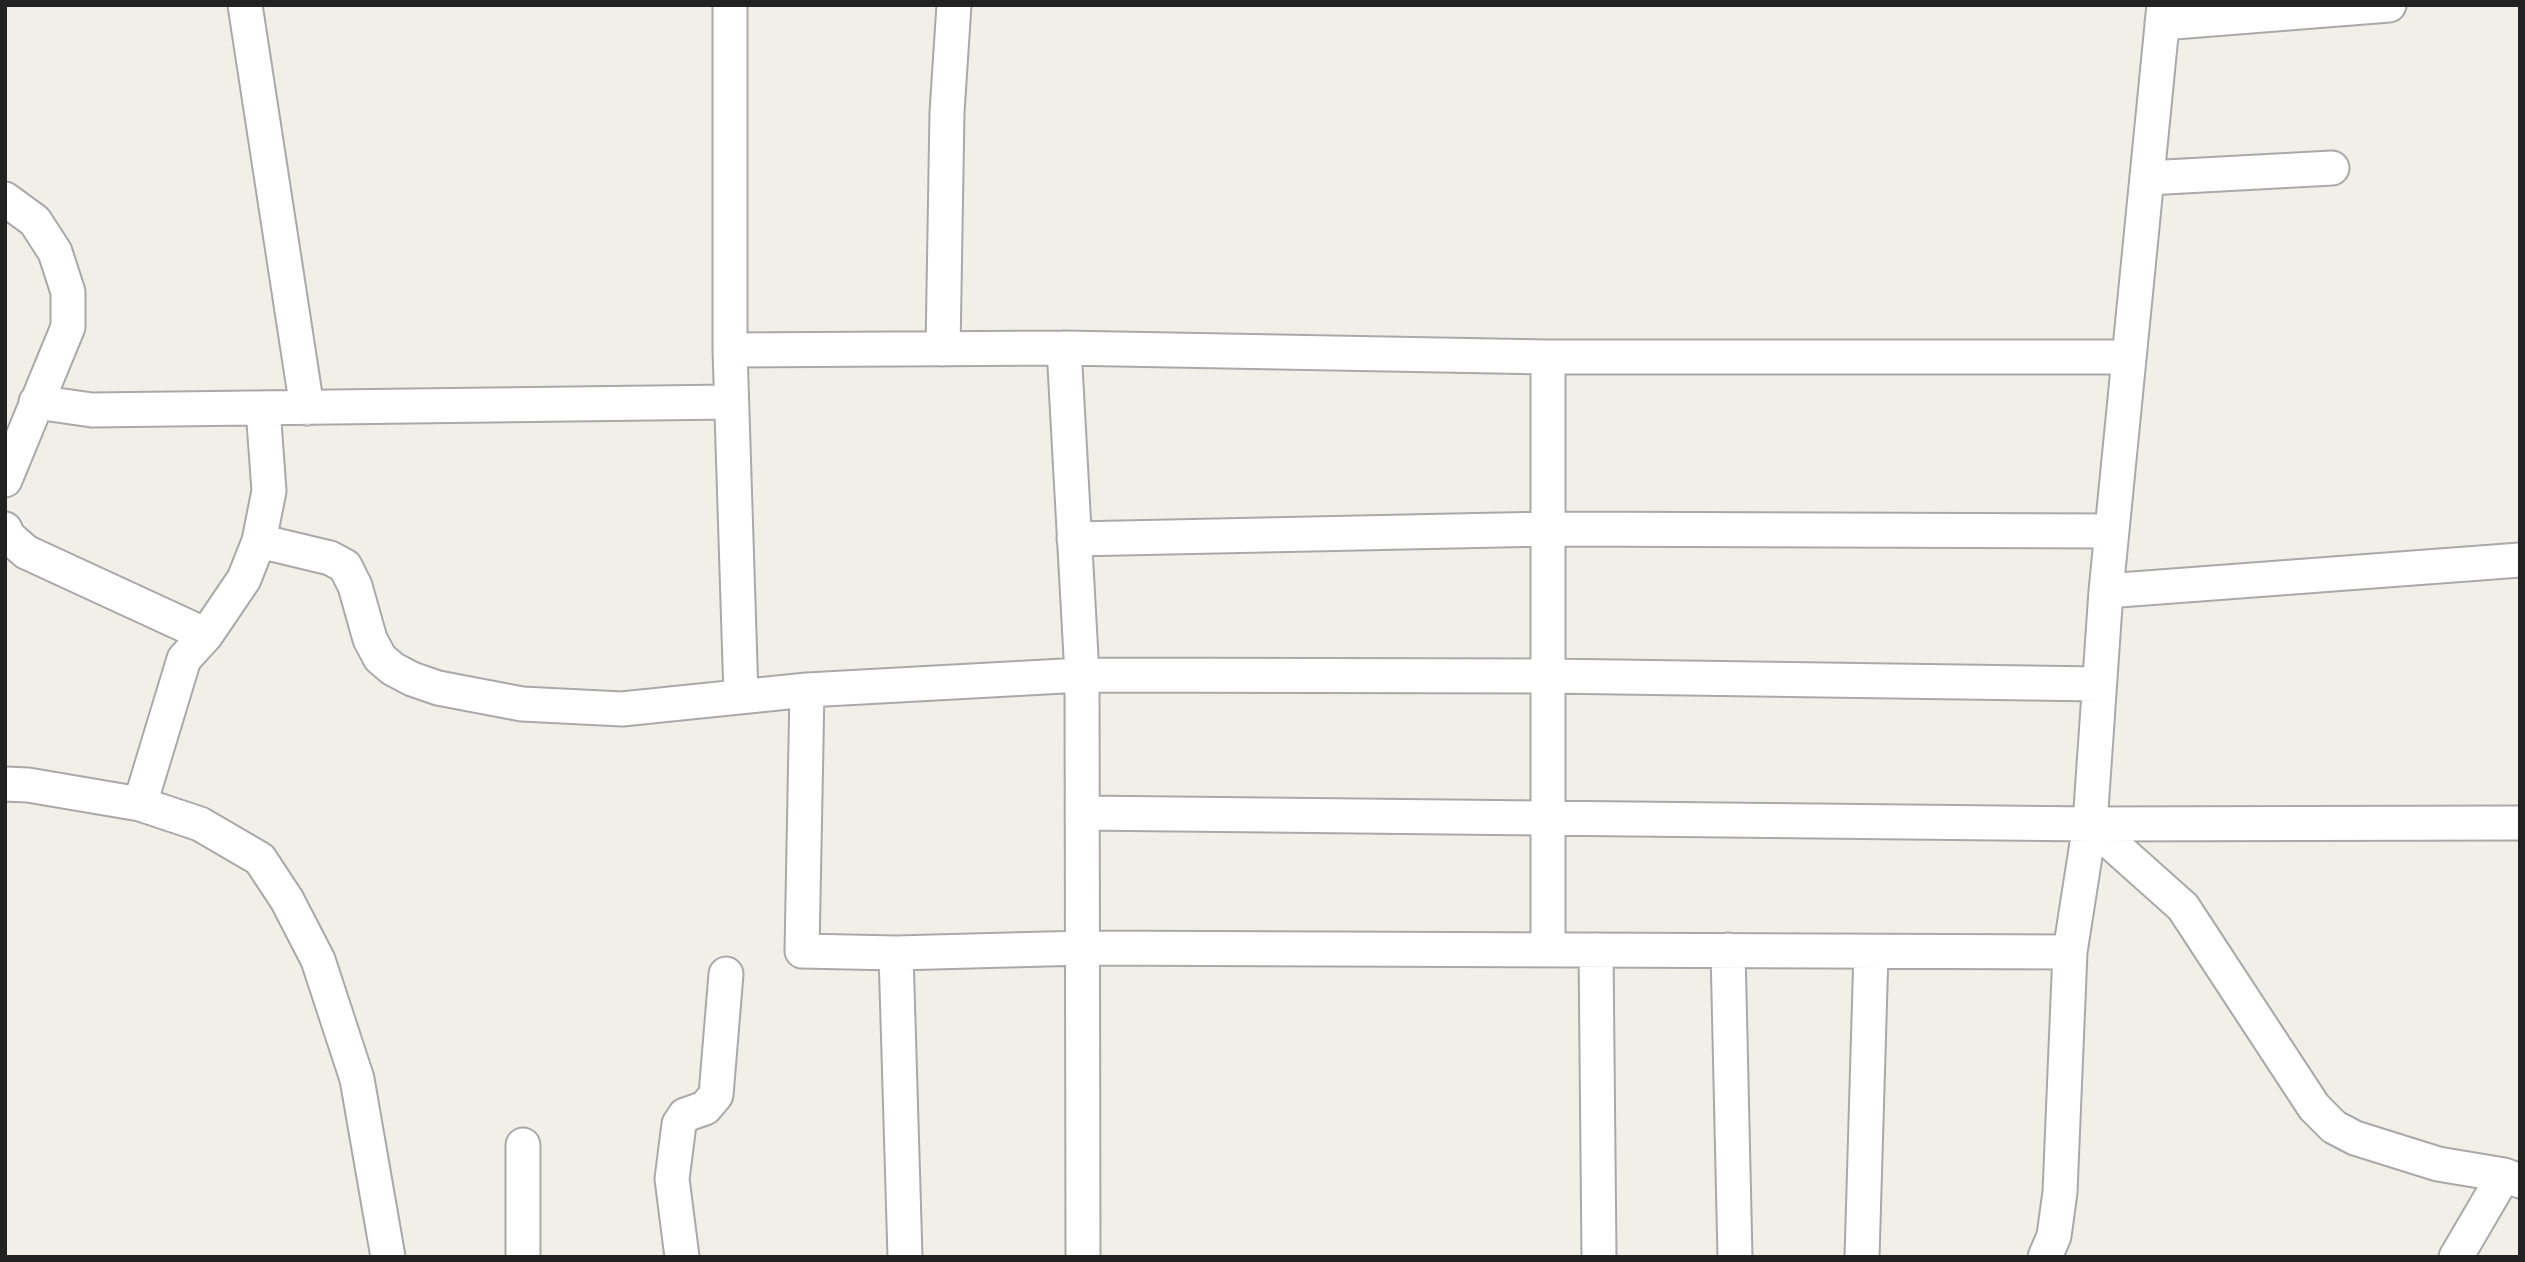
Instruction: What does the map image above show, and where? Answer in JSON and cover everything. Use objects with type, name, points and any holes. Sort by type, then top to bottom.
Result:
[{"type":"street","points":[[245,5],[307,408]]},
{"type":"street","points":[[730,5],[730,350],[741,696]]},
{"type":"street","points":[[943,349],[947,113],[954,5]]},
{"type":"street","points":[[2045,1257],[2054,1236],[2060,1192],[2070,952],[2090,824],[2106,591],[2163,14],[2389,5]]},
{"type":"street","points":[[2147,178],[2332,168]]},
{"type":"street","points":[[5,199],[35,221],[55,252],[68,292],[68,327],[5,480]]},
{"type":"street","points":[[730,350],[1064,348],[1548,357],[2129,357]]},
{"type":"street","points":[[1064,348],[1082,675],[1083,1257]]},
{"type":"street","points":[[1548,357],[1548,950]]},
{"type":"street","points":[[36,402],[92,410],[732,401]]},
{"type":"street","points":[[140,804],[184,659],[206,635],[244,579],[259,541],[269,491],[262,408]]},
{"type":"street","points":[[5,528],[8,536],[26,552],[206,635]]},
{"type":"street","points":[[1074,539],[1548,529],[2112,531]]},
{"type":"street","points":[[259,541],[330,558],[345,566],[355,586],[370,639],[380,659],[412,680],[438,688],[522,704],[622,709],[807,690],[1082,675],[1549,676],[2099,684]]},
{"type":"street","points":[[2106,591],[2520,559]]},
{"type":"street","points":[[807,690],[802,951],[895,953],[1084,948],[2070,952]]},
{"type":"street","points":[[5,784],[28,785],[140,804],[200,824],[260,859],[287,900],[318,960],[357,1079],[388,1257]]},
{"type":"street","points":[[1083,813],[2090,824],[2520,823]]},
{"type":"street","points":[[2090,824],[2183,907],[2314,1107],[2334,1128],[2355,1138],[2438,1164],[2512,1178],[2456,1257]]},
{"type":"street","points":[[1596,950],[1599,1257]]},
{"type":"street","points":[[1728,950],[1735,1257]]},
{"type":"street","points":[[1862,1257],[1871,952]]},
{"type":"street","points":[[895,953],[905,1257]]},
{"type":"street","points":[[682,1257],[672,1179],[678,1124],[685,1115],[705,1108],[716,1095],[726,974]]},
{"type":"street","points":[[523,1144],[523,1257]]}]
